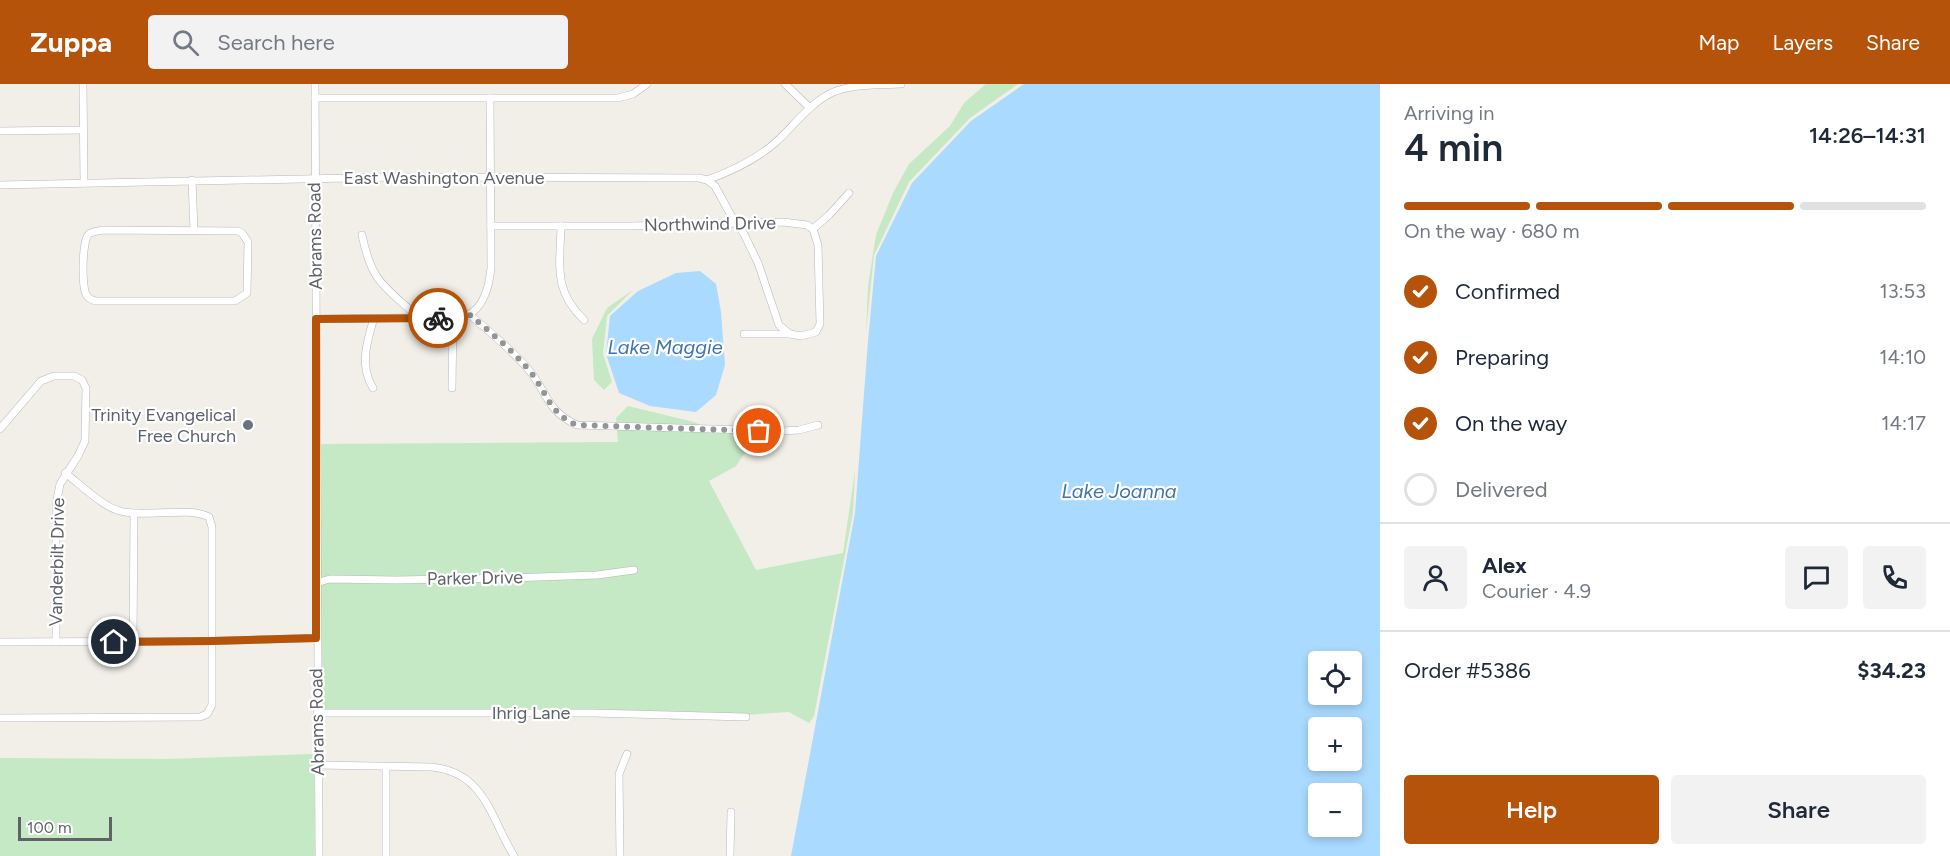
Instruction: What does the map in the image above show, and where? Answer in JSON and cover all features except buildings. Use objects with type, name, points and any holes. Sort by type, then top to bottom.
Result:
[{"type":"street","points":[[83,84],[84,183]]},
{"type":"street","name":"Abrams Road","points":[[315,84],[316,638],[319,856]]},
{"type":"street","points":[[315,98],[607,98],[626,97],[647,84]]},
{"type":"street","points":[[784,84],[810,108]]},
{"type":"street","points":[[707,180],[728,172],[759,155],[789,130],[810,108],[833,92],[902,84]]},
{"type":"street","points":[[316,319],[453,318],[470,315],[483,299],[490,281],[492,255],[490,98]]},
{"type":"street","points":[[0,130],[83,130]]},
{"type":"street","name":"East Washington Avenue","points":[[0,185],[192,180],[491,177],[687,177],[707,180]]},
{"type":"street","points":[[192,180],[194,230]]},
{"type":"street","points":[[707,180],[715,186],[736,224],[751,245],[778,325],[790,334]]},
{"type":"street","points":[[744,334],[801,336],[816,332],[820,324],[818,245],[813,229],[829,216],[849,193]]},
{"type":"street","name":"Northwind Drive","points":[[490,226],[787,222],[807,225],[813,229]]},
{"type":"street","points":[[561,226],[561,284],[568,302],[584,320]]},
{"type":"street","points":[[104,230],[194,230],[234,230],[242,233],[249,250],[248,288],[244,296],[235,301],[102,302],[94,301],[87,296],[84,246],[90,233],[104,230]]},
{"type":"street","points":[[362,234],[366,254],[375,275],[385,288],[419,318]]},
{"type":"street","points":[[470,315],[528,369],[556,411],[576,425],[782,431],[799,430],[818,425]]},
{"type":"street","points":[[373,387],[368,379],[365,363],[368,335],[374,318]]},
{"type":"street","points":[[452,388],[453,318]]},
{"type":"street","name":"Vanderbilt Drive","points":[[0,429],[41,381],[54,376],[78,377],[82,380],[86,388],[85,441],[78,456],[65,473],[57,494],[56,642]]},
{"type":"street","points":[[0,718],[200,717],[207,714],[213,701],[212,527],[209,517],[196,513],[134,514],[112,509],[65,473]]},
{"type":"street","points":[[133,642],[134,514]]},
{"type":"street","name":"Parker Drive","points":[[316,583],[330,579],[396,580],[597,575],[634,570]]},
{"type":"street","points":[[0,642],[316,638]]},
{"type":"street","name":"Ihrig Lane","points":[[317,713],[592,713],[746,717]]},
{"type":"street","points":[[620,856],[619,774],[627,754]]},
{"type":"street","points":[[318,765],[442,768],[468,780],[482,795],[514,856]]},
{"type":"street","points":[[386,767],[386,856]]},
{"type":"street","points":[[730,856],[731,812]]},
{"type":"green space","points":[[986,84],[1018,84],[970,118],[909,182],[874,255],[866,332],[868,286],[876,235],[893,193],[909,164],[950,126],[964,103]]},
{"type":"green space","points":[[633,290],[607,316],[603,354],[612,382],[604,390],[594,380],[592,339],[607,308]]},
{"type":"green space","points":[[628,406],[694,422],[710,430],[760,427],[772,441],[744,454],[736,466],[709,481],[756,570],[843,553],[855,471],[853,513],[814,716],[809,723],[789,712],[673,720],[631,710],[320,714],[319,444],[618,442],[616,418]]},
{"type":"green space","points":[[314,754],[315,856],[0,856],[0,758],[168,759]]},
{"type":"water","name":"Lake Joanna","points":[[1024,84],[1380,84],[1380,856],[791,856],[855,513],[876,256],[912,183],[971,121]]},
{"type":"water","name":"Lake Maggie","points":[[700,271],[716,284],[721,312],[725,365],[716,395],[696,412],[650,406],[619,393],[606,354],[610,316],[638,291],[676,273]]},
{"type":"way so far","points":[[438,318],[470,315],[528,369],[556,411],[576,425],[759,431]]},
{"type":"place","name":"Trinity Evangelical Free Church","points":[[248,425]]},
{"type":"route","points":[[114,642],[316,638],[316,319],[438,318]]}]
